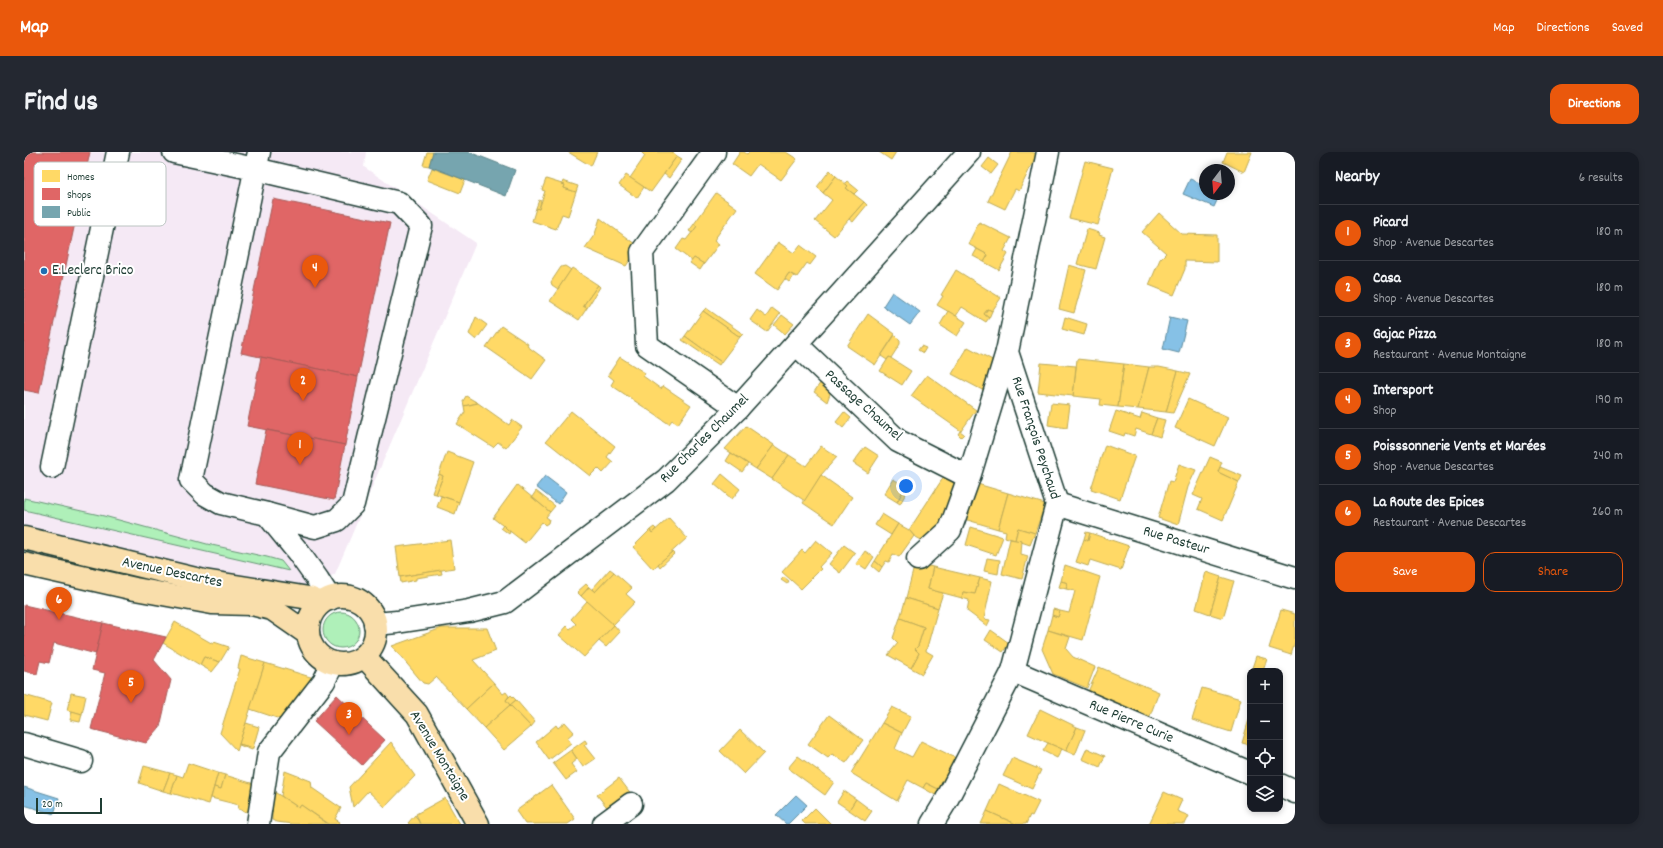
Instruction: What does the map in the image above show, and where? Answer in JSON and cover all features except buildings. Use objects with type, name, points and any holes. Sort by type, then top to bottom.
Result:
[{"type":"main road","name":"Avenue Descartes","points":[[24,538],[204,581],[326,601]]},
{"type":"main road","name":"Avenue Descartes","points":[[24,564],[135,589],[204,601],[252,604],[272,609],[308,634]]},
{"type":"main road","points":[[344,597],[354,599],[363,604],[370,611],[375,624],[375,640],[371,649],[364,656],[349,663],[333,663],[326,660],[314,649],[308,634],[311,617],[326,601],[344,597]]},
{"type":"main road","name":"Avenue Montaigne","points":[[364,656],[417,714],[478,824]]},
{"type":"street","points":[[116,162],[118,152]]},
{"type":"street","points":[[174,152],[257,160],[399,203],[421,226],[352,504],[337,520],[315,527],[221,503],[205,494],[191,480],[257,160]]},
{"type":"street","points":[[714,152],[642,252],[647,344],[738,408]]},
{"type":"street","name":"Rue Charles Chaumel","points":[[375,624],[469,611],[505,602],[666,480],[738,408],[968,152]]},
{"type":"street","name":"Rue François Peychaud","points":[[932,824],[946,801],[1013,671],[1057,504],[1007,352],[1048,152]]},
{"type":"street","points":[[52,467],[102,226]]},
{"type":"street","name":"Passage Chaumel","points":[[796,344],[898,441],[969,477]]},
{"type":"street","points":[[918,559],[950,530],[969,477],[1007,352]]},
{"type":"street","name":"Rue Pasteur","points":[[1057,504],[1295,578]]},
{"type":"street","points":[[267,514],[310,569],[326,601]]},
{"type":"street","points":[[258,824],[269,752],[324,681],[333,663]]},
{"type":"street","name":"Rue Pierre Curie","points":[[1013,671],[1247,772]]},
{"type":"street","points":[[24,744],[81,761]]},
{"type":"street","points":[[1283,786],[1295,792]]},
{"type":"street","points":[[604,824],[631,804]]},
{"type":"shaded area","points":[[24,152],[366,152],[364,167],[476,243],[335,574],[308,589],[24,538]]},
{"type":"green space","points":[[24,498],[104,516],[207,544],[267,557],[281,561],[289,571],[24,510]]},
{"type":"green space","points":[[345,612],[354,617],[358,623],[358,637],[354,643],[345,648],[337,648],[328,643],[324,637],[323,626],[328,617],[334,613]]},
{"type":"water","points":[[1190,179],[1199,183],[1199,200],[1217,200],[1214,207],[1183,194]]},
{"type":"water","points":[[892,292],[920,312],[910,325],[883,306]]},
{"type":"water","points":[[1170,317],[1187,321],[1179,353],[1163,349]]},
{"type":"water","points":[[545,476],[566,492],[558,504],[536,487]]},
{"type":"water","points":[[24,787],[59,798],[54,814],[24,805]]},
{"type":"water","points":[[796,795],[807,805],[788,824],[786,824],[776,815]]},
{"type":"place","name":"E.Leclerc Brico","points":[[44,271]]},
{"type":"place","name":"Intersport","points":[[315,288]]},
{"type":"place","name":"Casa","points":[[303,401]]},
{"type":"place","name":"Picard","points":[[300,465]]},
{"type":"place","name":"La Route des Epices","points":[[59,620]]},
{"type":"place","name":"Poisssonnerie Vents et Marées","points":[[131,703]]},
{"type":"place","name":"Gajac Pizza","points":[[349,735]]}]
